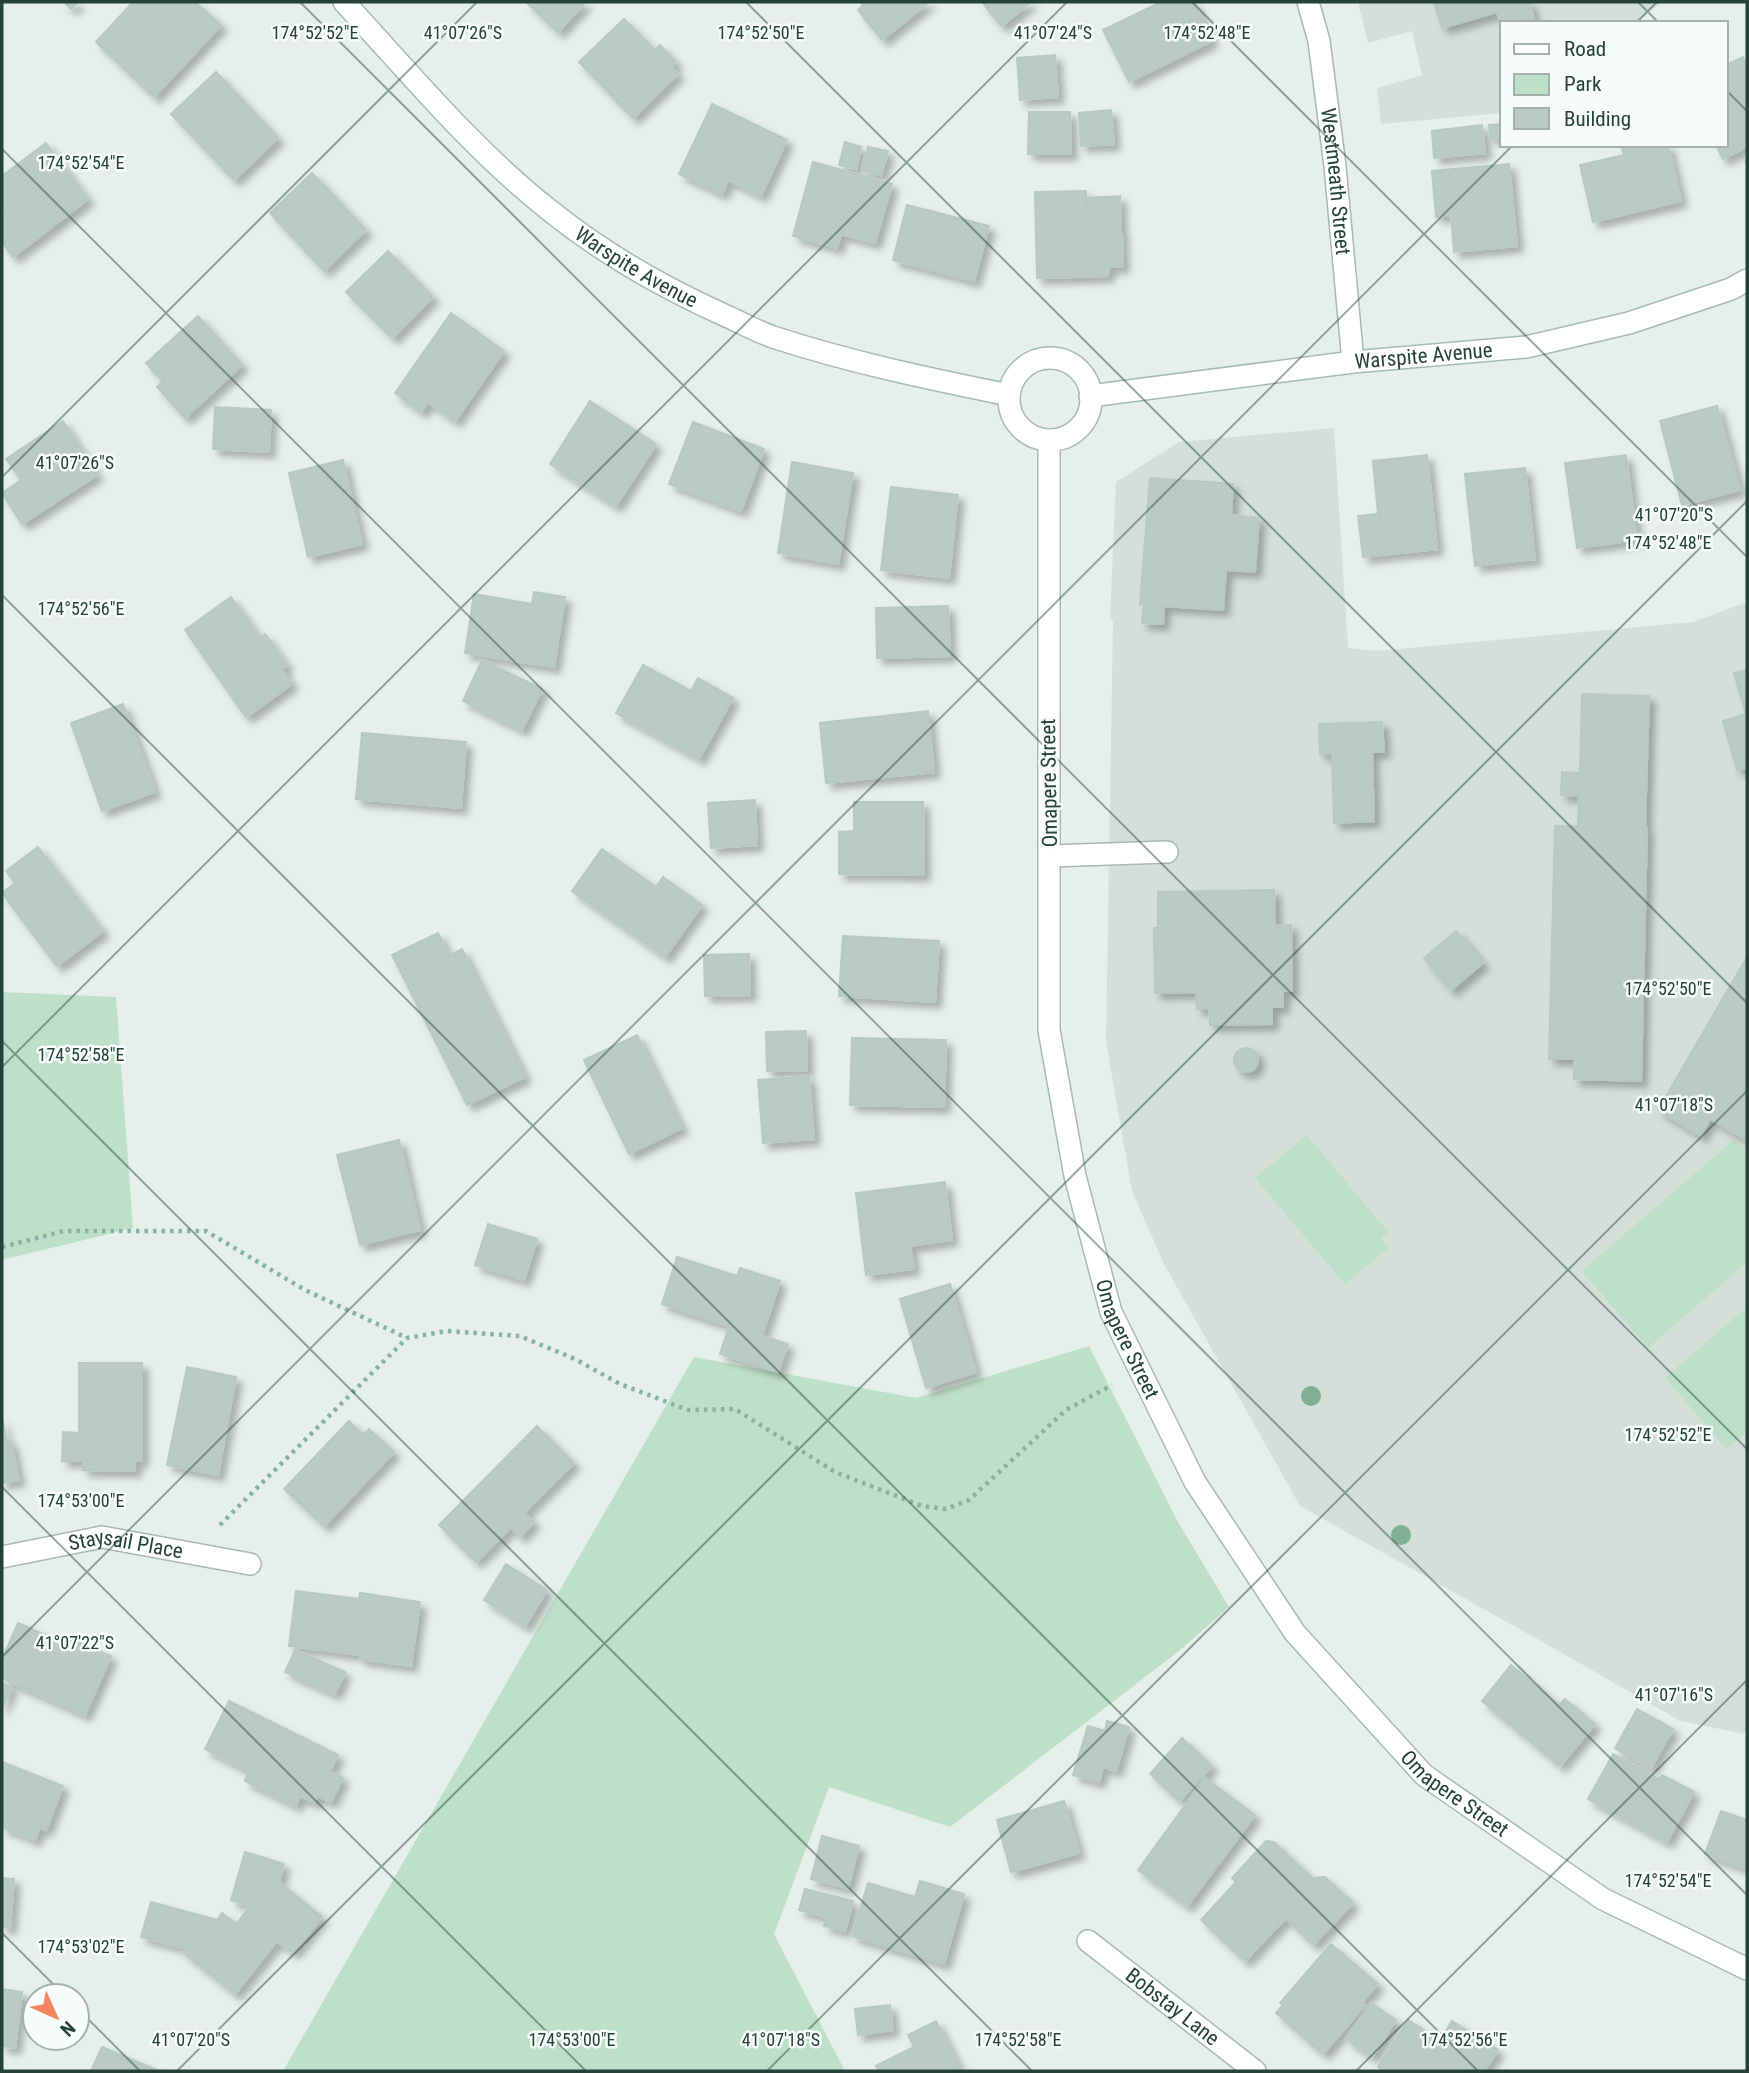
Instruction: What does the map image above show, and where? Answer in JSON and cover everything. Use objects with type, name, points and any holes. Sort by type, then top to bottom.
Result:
[{"type":"main road","name":"Warspite Avenue","points":[[344,2],[504,170],[547,209],[613,256],[686,298],[771,336],[911,375],[1009,396]]},
{"type":"main road","name":"Westmeath Street","points":[[1308,2],[1319,41],[1335,166],[1353,362]]},
{"type":"main road","name":"Warspite Avenue","points":[[1090,396],[1353,362],[1527,347],[1629,323],[1731,289],[1747,280]]},
{"type":"main road","points":[[1058,358],[1077,368],[1088,386],[1089,409],[1078,428],[1063,437],[1049,440],[1031,435],[1022,429],[1010,411],[1009,396],[1013,380],[1027,364],[1058,358]]},
{"type":"main road","name":"Omapere Street","points":[[1049,440],[1049,1030],[1075,1176],[1111,1312],[1195,1482],[1295,1633],[1424,1775],[1603,1899],[1747,1969]]},
{"type":"main road","points":[[1050,856],[1167,852]]},
{"type":"main road","name":"Staysail Place","points":[[2,1557],[102,1537],[250,1564]]},
{"type":"main road","name":"Bobstay Lane","points":[[1088,1941],[1255,2071]]},
{"type":"path","points":[[2,1247],[64,1231],[206,1231],[305,1290],[407,1338]]},
{"type":"path","points":[[199,1555],[222,1522],[407,1338],[447,1331],[520,1336],[575,1359],[620,1384],[688,1410],[734,1409],[835,1472],[922,1506],[946,1509],[969,1500],[1066,1410],[1140,1370]]},
{"type":"shaded area","points":[[1358,2],[1663,2],[1637,21],[1500,21],[1500,113],[1381,124],[1377,88],[1422,75],[1412,31],[1368,43]]},
{"type":"shaded area","points":[[1334,428],[1348,648],[1376,651],[1693,622],[1747,602],[1745,1734],[1680,1721],[1300,1506],[1164,1264],[1132,1191],[1106,1042],[1113,621],[1110,618],[1116,482],[1179,442]]},
{"type":"green space","points":[[2,992],[116,997],[133,1228],[2,1260]]},
{"type":"green space","points":[[1307,1135],[1388,1232],[1381,1238],[1389,1248],[1345,1284],[1255,1178]]},
{"type":"green space","points":[[1735,1139],[1747,1154],[1747,1262],[1648,1348],[1582,1271]]},
{"type":"green space","points":[[1747,1307],[1747,1432],[1727,1449],[1665,1378]]},
{"type":"green space","points":[[1089,1346],[1178,1522],[1229,1607],[1179,1651],[950,1827],[829,1787],[774,1934],[845,2071],[283,2071],[694,1357],[916,1398]]},
{"type":"building","points":[[64,2],[78,2],[71,9]]},
{"type":"building","points":[[133,2],[195,2],[221,25],[154,97],[96,42]]},
{"type":"building","points":[[526,2],[586,2],[558,32]]},
{"type":"building","points":[[861,2],[929,2],[882,40],[858,10],[863,5]]},
{"type":"building","points":[[982,2],[1031,2],[1001,26]]},
{"type":"building","points":[[1161,2],[1194,2],[1212,41],[1129,82],[1103,30]]},
{"type":"building","points":[[1434,2],[1529,2],[1534,18],[1500,22],[1497,12],[1442,28]]},
{"type":"building","points":[[624,19],[655,50],[660,45],[676,62],[671,67],[678,74],[633,118],[579,62]]},
{"type":"building","points":[[1055,55],[1058,97],[1020,100],[1017,58]]},
{"type":"building","points":[[1743,57],[1747,67],[1747,147],[1723,159],[1717,147],[1728,147],[1728,64]]},
{"type":"building","points":[[216,72],[278,138],[234,180],[171,114]]},
{"type":"building","points":[[712,104],[787,140],[761,196],[728,180],[722,194],[679,174]]},
{"type":"building","points":[[1111,110],[1114,144],[1081,146],[1079,113]]},
{"type":"building","points":[[1029,112],[1070,112],[1071,154],[1028,154]]},
{"type":"building","points":[[1500,124],[1500,137],[1490,138],[1489,125]]},
{"type":"building","points":[[1482,125],[1485,153],[1434,158],[1432,131]]},
{"type":"building","points":[[845,142],[861,147],[856,169],[839,165]]},
{"type":"building","points":[[46,143],[88,199],[13,257],[2,242],[2,212],[5,209],[2,204],[2,176]]},
{"type":"building","points":[[868,147],[888,151],[881,175],[862,170]]},
{"type":"building","points":[[1622,147],[1668,147],[1681,201],[1593,222],[1580,165],[1624,155]]},
{"type":"building","points":[[813,162],[892,184],[875,243],[841,234],[837,248],[793,236]]},
{"type":"building","points":[[1509,164],[1517,246],[1454,252],[1451,215],[1436,217],[1432,171]]},
{"type":"building","points":[[312,173],[366,230],[324,271],[270,213]]},
{"type":"building","points":[[1086,191],[1087,233],[1122,233],[1123,267],[1109,267],[1108,276],[1037,278],[1035,192]]},
{"type":"building","points":[[1120,196],[1121,233],[1087,233],[1087,198]]},
{"type":"building","points":[[907,205],[989,226],[974,281],[893,260]]},
{"type":"building","points":[[388,251],[433,297],[392,338],[346,292]]},
{"type":"building","points":[[451,313],[504,351],[455,421],[428,402],[421,412],[395,393]]},
{"type":"building","points":[[198,316],[242,365],[185,418],[157,387],[163,381],[146,363]]},
{"type":"building","points":[[590,401],[656,444],[616,506],[550,464]]},
{"type":"building","points":[[1717,406],[1740,490],[1682,505],[1660,421]]},
{"type":"building","points":[[215,407],[271,410],[269,452],[213,449]]},
{"type":"building","points":[[63,421],[97,475],[22,524],[2,493],[21,480],[6,459]]},
{"type":"building","points":[[693,422],[764,449],[741,511],[669,484]]},
{"type":"building","points":[[1427,455],[1437,549],[1363,557],[1358,516],[1378,514],[1373,461]]},
{"type":"building","points":[[1626,455],[1637,540],[1577,548],[1565,463]]},
{"type":"building","points":[[343,460],[362,544],[308,557],[289,473]]},
{"type":"building","points":[[792,462],[853,473],[838,564],[778,553]]},
{"type":"building","points":[[1525,468],[1535,559],[1475,566],[1465,474]]},
{"type":"building","points":[[1150,478],[1233,484],[1231,515],[1259,518],[1255,572],[1226,570],[1223,610],[1164,606],[1163,624],[1142,623],[1144,604],[1140,604]]},
{"type":"building","points":[[891,487],[958,495],[949,578],[881,570]]},
{"type":"building","points":[[534,592],[565,597],[554,667],[465,653],[474,594],[532,604]]},
{"type":"building","points":[[231,597],[260,638],[265,634],[287,665],[282,669],[292,684],[246,717],[185,630]]},
{"type":"building","points":[[948,606],[950,656],[877,658],[876,608]]},
{"type":"building","points":[[482,660],[542,689],[522,730],[463,701]]},
{"type":"building","points":[[643,665],[691,691],[698,678],[733,698],[699,759],[616,713]]},
{"type":"building","points":[[1747,670],[1747,767],[1737,770],[1723,721],[1746,714],[1734,673]]},
{"type":"building","points":[[1582,694],[1649,696],[1645,828],[1578,827],[1579,796],[1561,795],[1562,772],[1580,773]]},
{"type":"building","points":[[123,704],[155,792],[102,811],[71,723]]},
{"type":"building","points":[[928,711],[934,772],[826,783],[820,723]]},
{"type":"building","points":[[1382,722],[1384,752],[1372,752],[1374,821],[1334,823],[1332,754],[1320,754],[1319,724]]},
{"type":"building","points":[[362,733],[466,742],[461,808],[356,799]]},
{"type":"building","points":[[755,800],[757,845],[711,848],[708,803]]},
{"type":"building","points":[[854,802],[923,802],[924,875],[839,874],[839,832],[854,831]]},
{"type":"building","points":[[1555,826],[1647,828],[1641,1081],[1574,1079],[1574,1059],[1549,1059]]},
{"type":"building","points":[[38,847],[103,931],[57,966],[2,893],[15,883],[6,871]]},
{"type":"building","points":[[602,849],[656,887],[663,877],[702,905],[665,957],[572,891]]},
{"type":"building","points":[[1274,890],[1275,926],[1291,925],[1292,991],[1283,991],[1283,1007],[1272,1007],[1272,1024],[1210,1025],[1209,1008],[1197,1009],[1196,992],[1155,993],[1154,928],[1158,928],[1158,892]]},
{"type":"building","points":[[1456,931],[1483,963],[1451,990],[1424,958]]},
{"type":"building","points":[[438,933],[449,956],[462,949],[525,1077],[467,1105],[392,955]]},
{"type":"building","points":[[843,936],[939,941],[935,1002],[839,996]]},
{"type":"building","points":[[749,954],[750,995],[705,996],[704,955]]},
{"type":"building","points":[[1747,957],[1747,1140],[1710,1119],[1701,1136],[1658,1110]]},
{"type":"building","points":[[806,1031],[807,1070],[767,1071],[766,1032]]},
{"type":"building","points":[[637,1035],[682,1128],[629,1154],[584,1060]]},
{"type":"building","points":[[852,1038],[946,1040],[944,1107],[850,1105]]},
{"type":"building","points":[[1246,1048],[1254,1052],[1258,1060],[1254,1068],[1246,1072],[1238,1068],[1234,1060],[1238,1052]]},
{"type":"building","points":[[809,1076],[814,1139],[763,1143],[758,1080]]},
{"type":"building","points":[[399,1140],[420,1230],[360,1245],[337,1155]]},
{"type":"building","points":[[945,1182],[952,1240],[910,1246],[914,1269],[866,1275],[856,1193]]},
{"type":"building","points":[[488,1224],[537,1239],[524,1280],[475,1265]]},
{"type":"building","points":[[677,1257],[737,1276],[740,1268],[780,1281],[762,1336],[788,1344],[778,1372],[720,1354],[729,1326],[662,1304]]},
{"type":"building","points":[[950,1284],[976,1372],[926,1388],[900,1299]]},
{"type":"building","points":[[79,1363],[142,1363],[142,1461],[135,1461],[135,1471],[83,1470],[83,1461],[62,1461],[63,1432],[79,1433]]},
{"type":"building","points":[[187,1367],[236,1377],[218,1475],[167,1465]]},
{"type":"building","points":[[2,1418],[7,1442],[11,1441],[19,1480],[2,1483]]},
{"type":"building","points":[[349,1421],[363,1435],[369,1429],[394,1452],[324,1526],[284,1489]]},
{"type":"building","points":[[537,1426],[574,1463],[524,1513],[534,1522],[520,1537],[511,1527],[476,1562],[439,1525]]},
{"type":"building","points":[[506,1564],[547,1590],[525,1626],[484,1600]]},
{"type":"building","points":[[296,1591],[359,1599],[360,1593],[420,1602],[411,1666],[360,1659],[361,1655],[289,1646]]},
{"type":"building","points":[[18,1623],[63,1643],[65,1636],[111,1656],[85,1715],[2,1678],[2,1659]]},
{"type":"building","points":[[295,1650],[345,1672],[335,1694],[285,1672]]},
{"type":"building","points":[[1511,1665],[1559,1705],[1565,1699],[1595,1724],[1560,1766],[1482,1701]]},
{"type":"building","points":[[2,1683],[11,1687],[2,1709]]},
{"type":"building","points":[[229,1701],[338,1755],[330,1771],[343,1778],[331,1802],[318,1796],[314,1803],[300,1796],[296,1806],[245,1781],[249,1771],[205,1749]]},
{"type":"building","points":[[1637,1709],[1673,1729],[1651,1768],[1615,1748]]},
{"type":"building","points":[[1107,1721],[1129,1727],[1116,1771],[1103,1767],[1099,1782],[1073,1775],[1088,1726],[1105,1731]]},
{"type":"building","points":[[1182,1738],[1212,1766],[1179,1801],[1150,1774]]},
{"type":"building","points":[[1613,1754],[1659,1779],[1662,1775],[1694,1792],[1667,1842],[1588,1799]]},
{"type":"building","points":[[2,1762],[63,1786],[46,1830],[40,1827],[35,1840],[2,1827]]},
{"type":"building","points":[[1205,1778],[1255,1815],[1187,1906],[1138,1870]]},
{"type":"building","points":[[1064,1801],[1079,1853],[1011,1872],[997,1820]]},
{"type":"building","points":[[1721,1811],[1747,1820],[1747,1869],[1705,1854]]},
{"type":"building","points":[[822,1836],[859,1846],[848,1888],[811,1879]]},
{"type":"building","points":[[1266,1841],[1274,1842],[1312,1878],[1325,1877],[1353,1903],[1313,1945],[1286,1918],[1245,1961],[1201,1920],[1236,1882],[1232,1878]]},
{"type":"building","points":[[245,1852],[284,1864],[279,1882],[322,1917],[293,1953],[277,1941],[235,1994],[183,1952],[187,1949],[141,1937],[151,1902],[217,1920],[222,1913],[236,1924],[250,1906],[231,1900]]},
{"type":"building","points":[[2,1878],[14,1879],[10,1928],[2,1927]]},
{"type":"building","points":[[920,1881],[964,1894],[944,1964],[852,1936],[868,1883],[915,1897]]},
{"type":"building","points":[[805,1889],[853,1901],[845,1931],[824,1926],[826,1917],[799,1910]]},
{"type":"building","points":[[1331,1944],[1378,1984],[1362,2002],[1365,2005],[1323,2054],[1276,2013],[1283,2005],[1280,2003]]},
{"type":"building","points":[[2,1989],[21,1992],[15,2048],[2,2046]]},
{"type":"building","points":[[1371,2003],[1396,2020],[1372,2057],[1346,2039]]},
{"type":"building","points":[[890,2005],[893,2030],[858,2035],[855,2009]]},
{"type":"building","points":[[1408,2020],[1440,2040],[1452,2021],[1498,2050],[1484,2071],[1385,2071],[1378,2067]]},
{"type":"building","points":[[936,2021],[961,2071],[879,2071],[876,2066],[914,2047],[908,2035]]},
{"type":"building","points":[[102,2047],[159,2071],[91,2071]]}]
